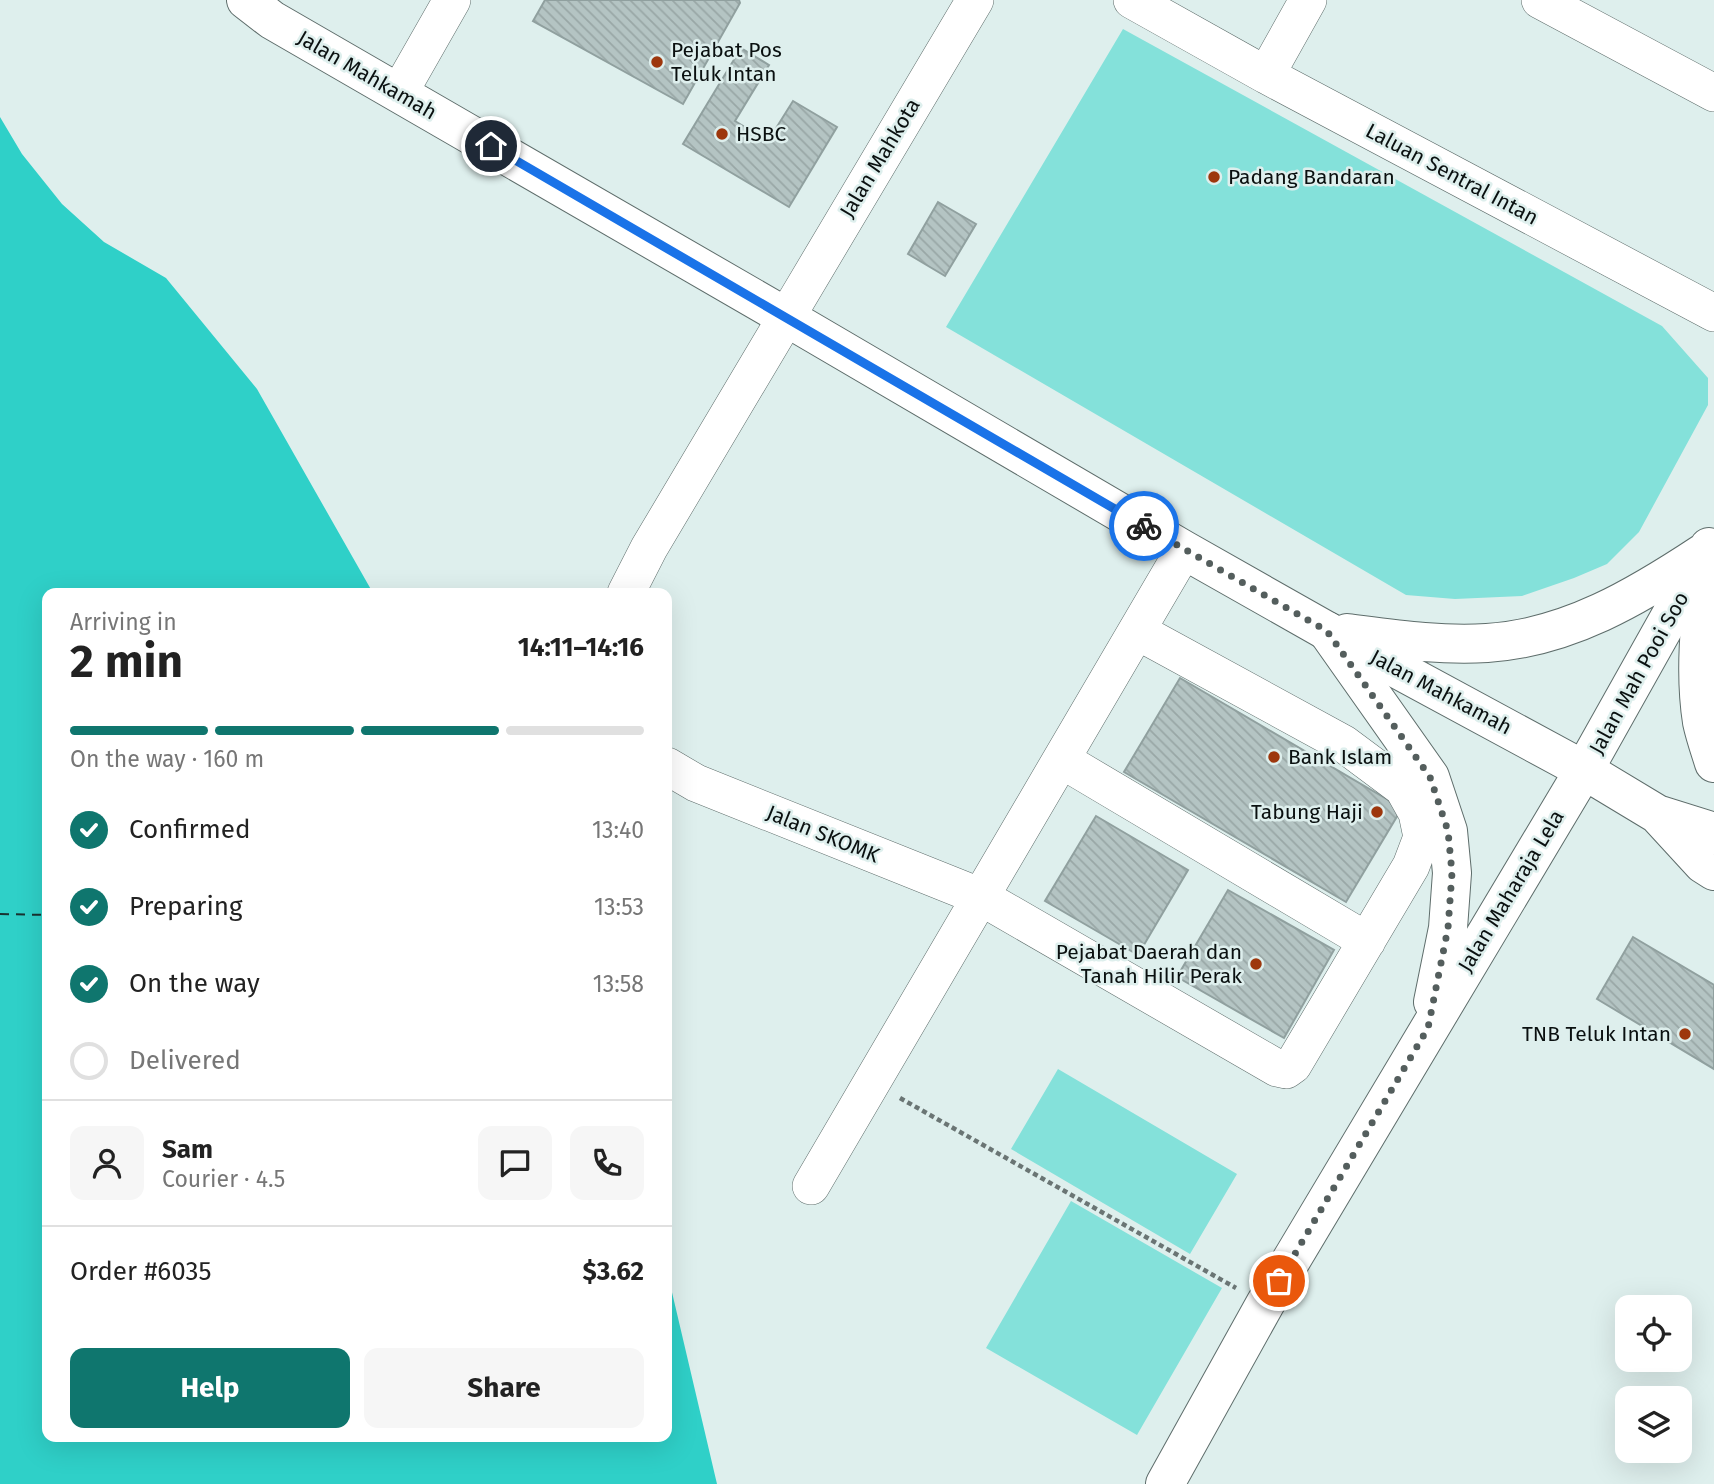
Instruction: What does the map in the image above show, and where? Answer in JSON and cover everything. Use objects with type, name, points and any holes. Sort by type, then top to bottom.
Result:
[{"type":"main road","name":"Jalan Mahkamah","points":[[246,0],[272,20],[1184,550],[1584,770],[1657,814]]},
{"type":"main road","points":[[1327,631],[1428,642],[1488,643],[1538,636],[1583,620],[1642,593],[1711,544]]},
{"type":"main road","points":[[1711,544],[1699,634],[1699,681],[1702,722],[1714,763]]},
{"type":"main road","name":"Jalan Mah Pooi Soo","points":[[1584,770],[1711,544]]},
{"type":"main road","points":[[1327,631],[1430,777],[1448,831],[1452,873],[1448,928],[1428,1028]]},
{"type":"main road","name":"Jalan Maharaja Lela","points":[[1165,1484],[1265,1304],[1584,770]]},
{"type":"main road","points":[[1657,814],[1714,832]]},
{"type":"main road","points":[[1657,814],[1703,864],[1714,871]]},
{"type":"street","points":[[399,93],[452,0]]},
{"type":"street","name":"Jalan Mahkota","points":[[786,317],[975,0]]},
{"type":"street","name":"Laluan Sentral Intan","points":[[1132,0],[1266,75],[1714,313]]},
{"type":"street","points":[[1266,75],[1308,0]]},
{"type":"street","points":[[1540,0],[1714,93]]},
{"type":"street","points":[[628,588],[786,317]]},
{"type":"street","points":[[811,1186],[1184,550]]},
{"type":"street","points":[[1062,760],[1367,941],[1411,866],[1422,837],[1417,813],[1403,788],[1344,744],[1137,631]]},
{"type":"street","name":"Jalan SKOMK","points":[[672,768],[696,783],[981,897],[1277,1068],[1286,1070],[1293,1065],[1367,941]]},
{"type":"path","points":[[873,1082],[1265,1304]]},
{"type":"shaded area","name":"Padang Bandaran","points":[[1123,29],[1662,326],[1708,378],[1708,405],[1639,532],[1607,564],[1522,596],[1455,599],[1406,595],[946,327]]},
{"type":"shaded area","points":[[0,117],[22,154],[62,204],[104,242],[166,278],[257,389],[370,588],[42,588],[42,1442],[672,1442],[672,1292],[717,1484],[0,1484]]},
{"type":"shaded area","points":[[1058,1069],[1237,1174],[1190,1254],[1011,1149]]},
{"type":"shaded area","points":[[1071,1201],[1222,1288],[1137,1435],[986,1348]]},
{"type":"building","name":"Pejabat Pos Teluk Intan","points":[[545,0],[739,0],[740,3],[683,104],[533,21]]},
{"type":"building","name":"HSBC","points":[[741,48],[769,65],[735,121],[768,141],[793,101],[837,127],[789,207],[683,144]]},
{"type":"building","points":[[938,202],[976,224],[945,276],[908,254]]},
{"type":"building","points":[[1180,678],[1402,808],[1346,902],[1124,772]]},
{"type":"building","points":[[1096,816],[1188,870],[1138,955],[1045,901]]},
{"type":"building","name":"Pejabat Daerah dan Tanah Hilir Perak","points":[[1228,890],[1334,950],[1284,1038],[1177,977]]},
{"type":"building","name":"TNB Teluk Intan","points":[[1633,937],[1714,985],[1714,1069],[1597,999]]},
{"type":"ferry route","points":[[0,914],[42,915]]},
{"type":"way so far","points":[[1144,526],[1327,631],[1430,777],[1448,831],[1452,873],[1448,928],[1428,1028],[1279,1281]]},
{"type":"place","name":"Pejabat Pos Teluk Intan","points":[[657,62]]},
{"type":"place","name":"HSBC","points":[[722,134]]},
{"type":"place","name":"Padang Bandaran","points":[[1214,177]]},
{"type":"place","name":"Bank Islam","points":[[1274,757]]},
{"type":"place","name":"Tabung Haji","points":[[1377,812]]},
{"type":"place","name":"Pejabat Daerah dan Tanah Hilir Perak","points":[[1256,964]]},
{"type":"place","name":"TNB Teluk Intan","points":[[1685,1034]]},
{"type":"route","points":[[491,146],[1144,526]]}]
